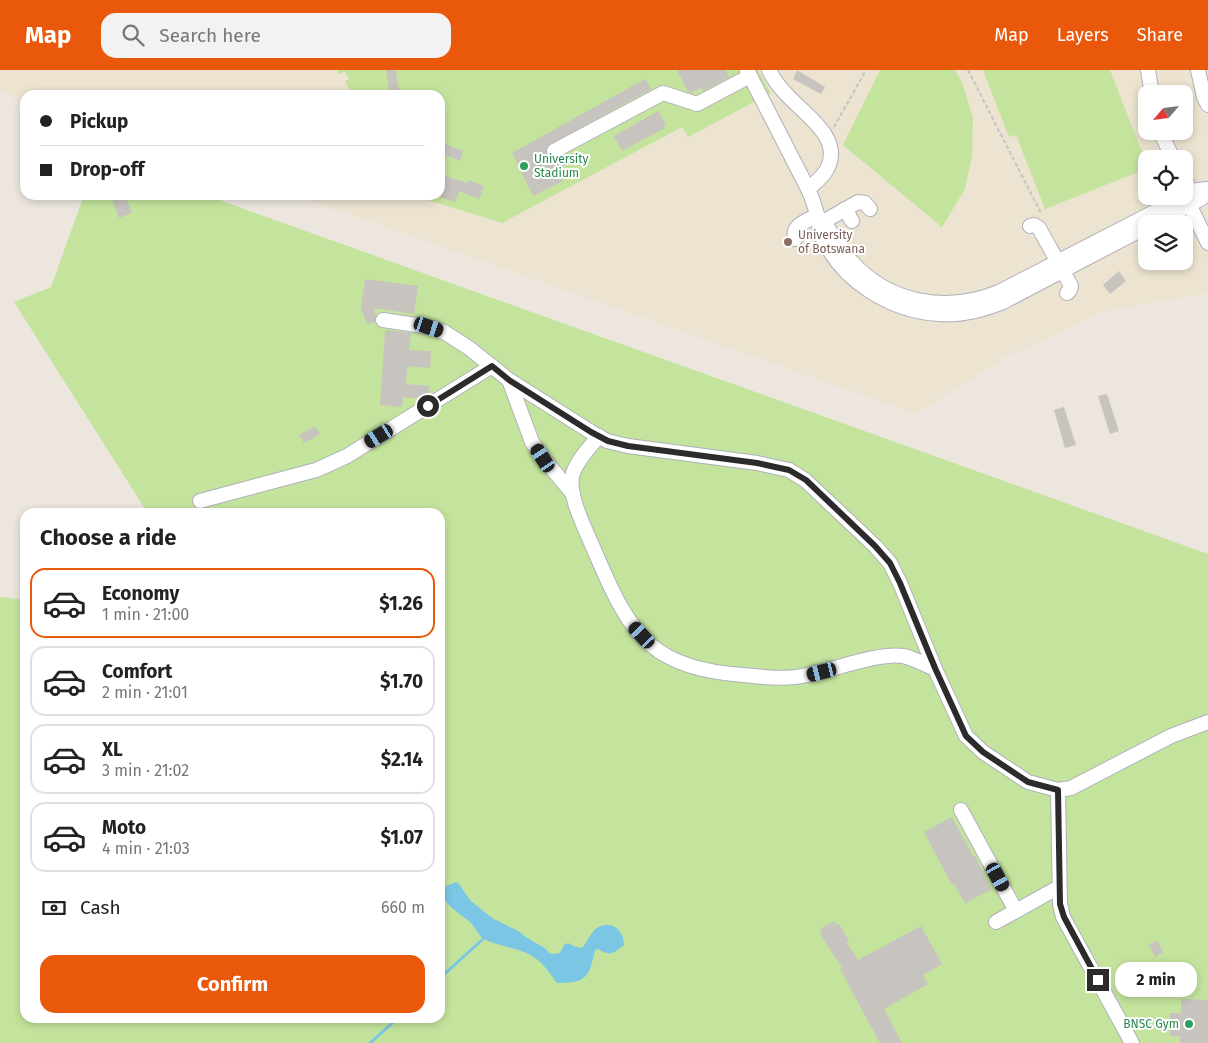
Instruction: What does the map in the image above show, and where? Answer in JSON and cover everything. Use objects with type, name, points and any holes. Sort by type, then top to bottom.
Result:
[{"type":"street","points":[[769,70],[790,98],[818,124],[827,139],[830,153],[828,168],[808,189]]},
{"type":"street","points":[[1148,70],[1150,85]]},
{"type":"street","points":[[1198,70],[1204,97],[1208,105]]},
{"type":"street","points":[[554,151],[663,93],[697,104],[748,73],[808,189],[820,219],[821,236],[843,268],[859,284],[882,298],[908,309],[939,314],[972,312],[1003,302],[1060,266],[1196,193]]},
{"type":"street","points":[[1165,215],[1196,193]]},
{"type":"street","points":[[1196,193],[1208,243]]},
{"type":"street","points":[[795,239],[794,232],[796,227],[820,219],[848,215],[860,201],[865,203],[870,209]]},
{"type":"street","points":[[1030,226],[1034,225],[1039,228],[1043,243],[1060,266],[1071,286],[1066,294]]},
{"type":"street","points":[[1060,266],[1138,231]]},
{"type":"street","points":[[383,320],[429,327],[444,332],[469,348],[509,380],[608,441],[628,446],[765,464],[789,470],[806,480],[875,546],[890,563],[966,736],[973,744],[1028,782],[1058,790],[1072,788],[1170,736],[1208,722]]},
{"type":"street","points":[[200,501],[316,470],[347,456],[492,366]]},
{"type":"street","points":[[509,380],[532,442],[573,494]]},
{"type":"street","points":[[599,436],[573,472],[571,480],[573,494],[608,582],[632,625],[652,646],[677,660],[715,673],[780,678],[806,676],[887,656],[904,656],[935,668]]},
{"type":"street","points":[[1058,790],[1060,904],[1064,917],[1132,1043]]},
{"type":"street","points":[[961,810],[1016,911]]},
{"type":"street","points":[[996,922],[1060,887]]},
{"type":"path","points":[[827,139],[866,70]]},
{"type":"path","points":[[968,70],[1042,215]]},
{"type":"shaded area","name":"University of Botswana","points":[[0,70],[1208,70],[1208,293],[1105,311],[1005,357],[917,414],[309,200],[445,200],[445,90],[20,90],[20,97],[0,90]]},
{"type":"green space","name":"University Stadium","points":[[337,70],[758,70],[771,93],[688,137],[682,127],[502,223],[428,200],[445,200],[445,90],[350,90],[345,81],[349,79],[345,72],[339,74]]},
{"type":"green space","points":[[880,70],[955,70],[962,82],[973,118],[972,156],[965,189],[942,227],[843,145]]},
{"type":"green space","points":[[983,70],[1110,70],[1141,150],[1138,150],[1138,172],[1045,209],[1016,135],[1009,137]]},
{"type":"green space","points":[[82,200],[219,200],[1208,554],[1208,1043],[0,1043],[0,597],[20,599],[20,1023],[445,1023],[445,508],[144,508],[14,302],[51,287]]},
{"type":"water","points":[[456,882],[470,900],[492,918],[518,931],[546,949],[549,953],[560,953],[564,945],[568,943],[582,948],[597,928],[607,925],[612,925],[619,931],[624,945],[612,953],[606,953],[598,949],[595,950],[591,967],[585,977],[574,982],[557,983],[545,967],[534,957],[519,950],[486,940],[480,935],[471,923],[450,906],[445,899],[445,887]]},
{"type":"building","points":[[386,70],[396,70],[399,90],[389,90]]},
{"type":"building","points":[[677,70],[726,70],[729,77],[703,91],[701,88],[691,93],[688,92]]},
{"type":"building","points":[[797,70],[825,87],[821,94],[793,79]]},
{"type":"building","points":[[645,79],[651,89],[547,146],[546,155],[553,162],[566,155],[571,163],[557,170],[563,181],[533,196],[512,153]]},
{"type":"building","points":[[658,111],[666,124],[663,126],[665,128],[622,151],[614,136]]},
{"type":"building","points":[[445,144],[463,151],[460,161],[445,155]]},
{"type":"building","points":[[445,176],[468,183],[469,180],[484,186],[479,199],[459,191],[455,202],[445,199]]},
{"type":"building","points":[[127,200],[132,213],[119,218],[112,201]]},
{"type":"building","points":[[1119,271],[1126,281],[1110,294],[1103,285]]},
{"type":"building","points":[[365,279],[418,286],[414,314],[374,308],[376,314],[375,322],[367,324],[361,308]]},
{"type":"building","points":[[385,330],[411,333],[409,350],[431,351],[430,368],[407,366],[406,384],[429,386],[429,395],[422,399],[403,397],[402,407],[380,405]]},
{"type":"building","points":[[1107,394],[1119,431],[1110,434],[1098,396]]},
{"type":"building","points":[[1064,407],[1076,445],[1065,448],[1054,410]]},
{"type":"building","points":[[315,426],[320,434],[304,443],[299,435]]},
{"type":"building","points":[[952,817],[973,856],[975,856],[991,890],[965,903],[954,884],[952,885],[924,832]]},
{"type":"building","points":[[835,921],[837,925],[839,924],[849,941],[847,943],[858,960],[921,926],[942,964],[923,975],[928,984],[884,1009],[902,1043],[880,1043],[840,969],[842,968],[820,934],[822,933],[820,929]]},
{"type":"building","points":[[1157,940],[1163,952],[1155,957],[1149,945]]},
{"type":"building","name":"BNSC Gym","points":[[1181,999],[1208,1000],[1208,1043],[1180,1043],[1180,1036],[1170,1036],[1170,1013],[1181,1013]]},
{"type":"waterway","points":[[445,973],[483,939]]},
{"type":"waterway","points":[[370,1043],[392,1023]]},
{"type":"place","name":"University Stadium","points":[[524,166]]},
{"type":"place","name":"University of Botswana","points":[[788,242]]},
{"type":"place","name":"BNSC Gym","points":[[1189,1024]]},
{"type":"route","points":[[428,406],[492,366],[509,380],[608,441],[628,446],[757,463],[789,470],[806,480],[875,546],[890,563],[966,736],[983,752],[1028,782],[1058,790],[1060,904],[1064,917],[1098,980]]}]
